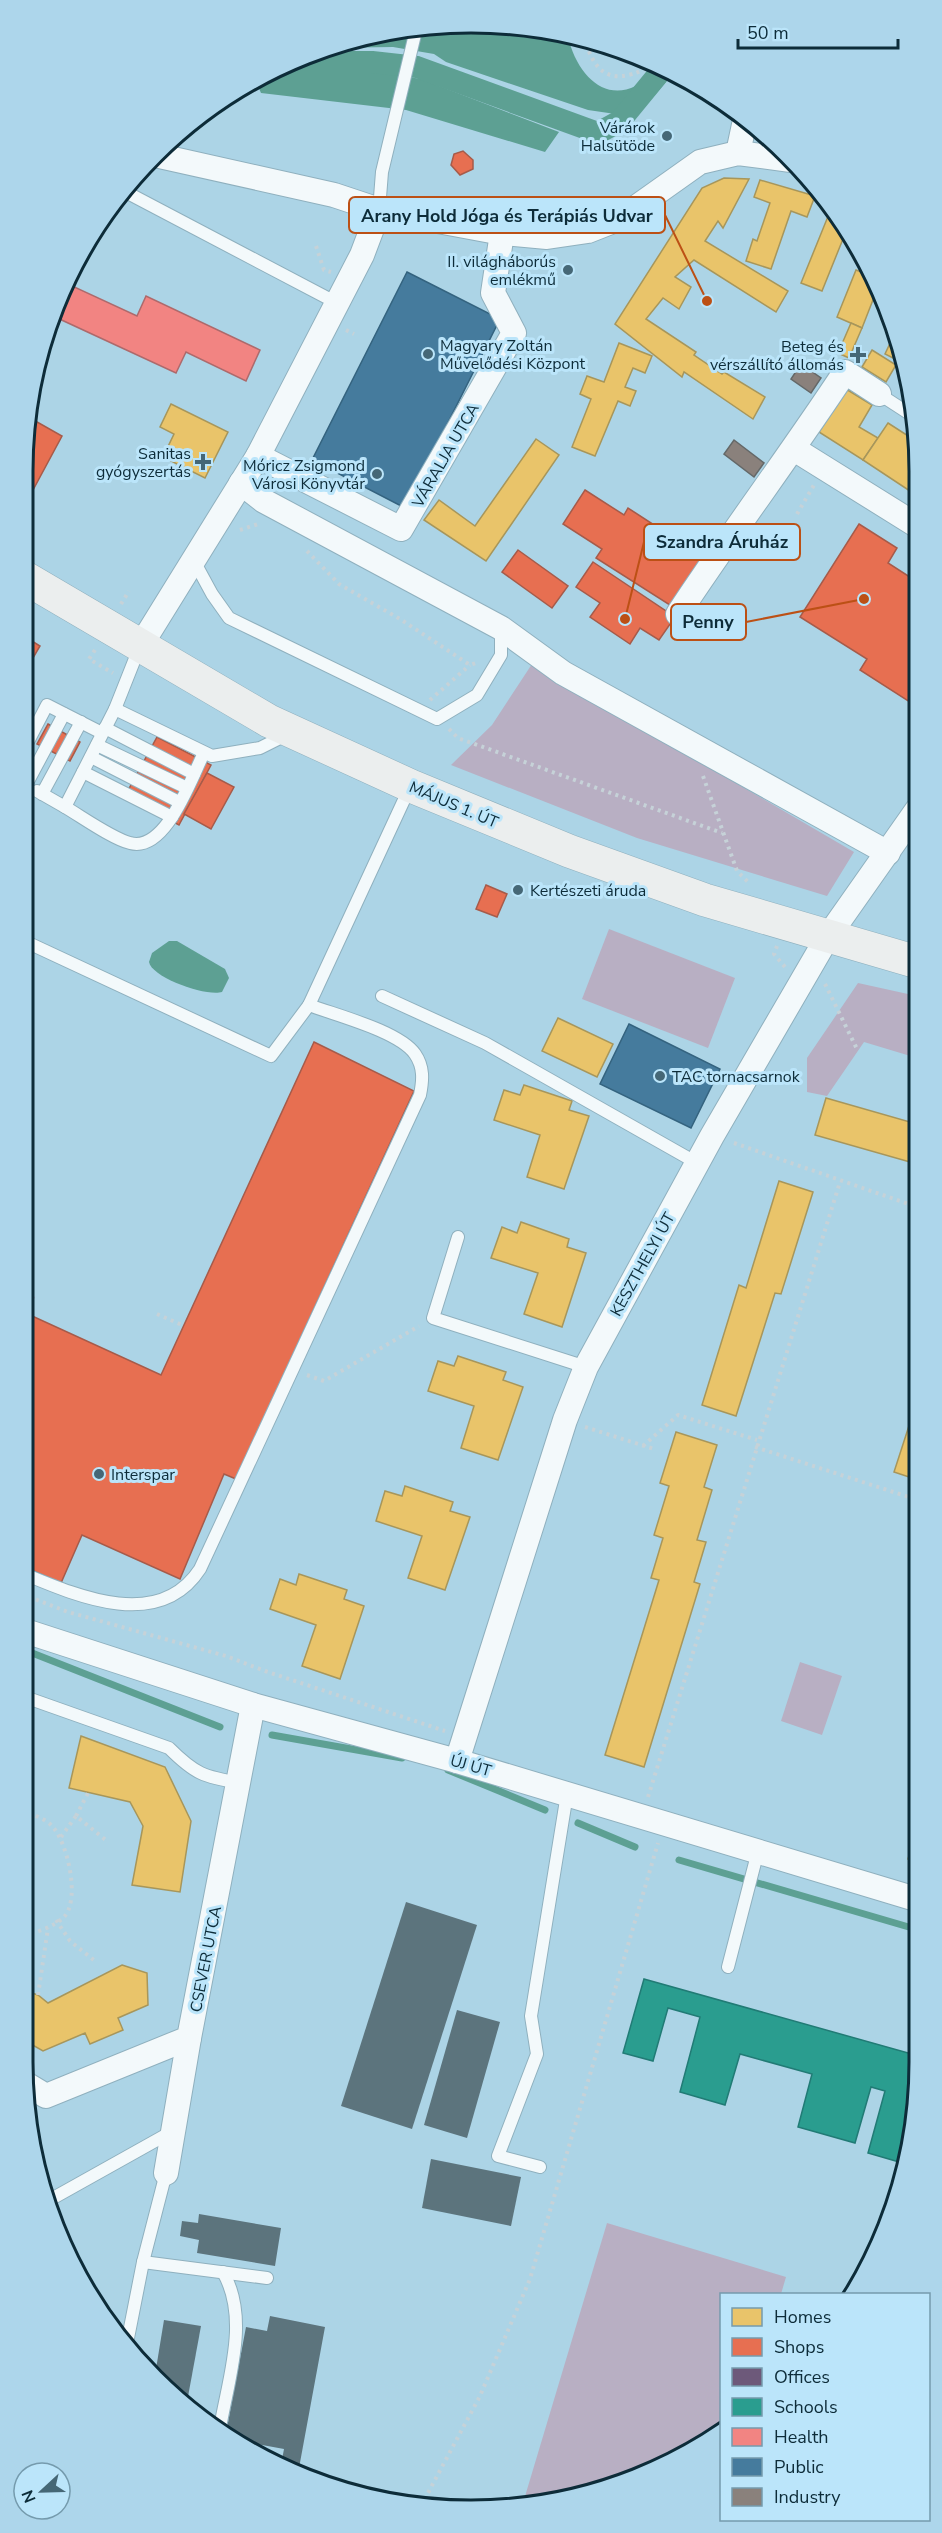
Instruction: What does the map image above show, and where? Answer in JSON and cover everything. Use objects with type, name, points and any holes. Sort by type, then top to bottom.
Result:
[{"type":"main road","name":"MÁJUS 1. ÚT","points":[[33,582],[193,678],[293,732],[411,786],[569,851],[705,900],[827,938],[909,960]]},
{"type":"street","points":[[738,153],[743,128]]},
{"type":"street","points":[[165,157],[334,195],[379,210],[502,233],[547,237],[588,231],[621,218],[700,162],[738,153],[778,158]]},
{"type":"street","points":[[141,645],[258,456],[362,255],[379,210]]},
{"type":"street","name":"VÁRALJA UTCA","points":[[258,456],[401,529],[514,333],[492,293],[502,233]]},
{"type":"street","points":[[678,614],[740,519],[794,449],[845,372],[879,394]]},
{"type":"street","points":[[794,449],[909,521]]},
{"type":"street","points":[[241,483],[264,501],[501,628],[563,673],[888,853]]},
{"type":"street","name":"KESZTHELYI ÚT","points":[[457,1761],[565,1420],[586,1367],[712,1136],[827,938],[909,821]]},
{"type":"street","name":"ÚJ ÚT","points":[[33,1634],[253,1705],[567,1794],[641,1818],[755,1862],[909,1898]]},
{"type":"street","name":"CSEVER UTCA","points":[[166,2173],[189,2038],[240,1783],[253,1705]]},
{"type":"street","points":[[34,2095],[189,2038]]},
{"type":"lane","points":[[379,210],[382,172],[414,37]]},
{"type":"lane","points":[[131,195],[337,303]]},
{"type":"lane","points":[[879,394],[905,411]]},
{"type":"lane","points":[[193,559],[212,594],[229,618],[437,719],[477,695],[501,655],[501,628]]},
{"type":"lane","points":[[65,807],[115,709],[141,645]]},
{"type":"lane","points":[[33,732],[47,705],[81,723],[186,788]]},
{"type":"lane","points":[[115,709],[212,756],[260,748],[293,732]]},
{"type":"lane","points":[[33,768],[64,714]]},
{"type":"lane","points":[[42,794],[81,723]]},
{"type":"lane","points":[[101,736],[194,774]]},
{"type":"lane","points":[[33,789],[130,844],[146,843],[158,836],[172,817],[204,753]]},
{"type":"lane","points":[[91,757],[179,802]]},
{"type":"lane","points":[[83,772],[172,817]]},
{"type":"lane","points":[[33,944],[271,1056],[309,1005],[411,786]]},
{"type":"lane","points":[[382,996],[485,1043],[697,1163]]},
{"type":"lane","points":[[33,1578],[71,1594],[116,1603],[158,1602],[177,1595],[190,1586],[201,1569],[420,1095],[423,1080],[415,1054],[400,1041],[309,1005]]},
{"type":"lane","points":[[458,1238],[433,1318],[586,1367]]},
{"type":"lane","points":[[33,1700],[169,1748],[187,1766],[206,1777],[240,1783]]},
{"type":"lane","points":[[540,2167],[498,2156],[537,2054],[531,2016],[567,1794]]},
{"type":"lane","points":[[728,1967],[755,1862]]},
{"type":"lane","points":[[54,2197],[174,2130]]},
{"type":"lane","points":[[128,2334],[143,2262],[166,2173]]},
{"type":"lane","points":[[143,2262],[267,2278]]},
{"type":"lane","points":[[220,2421],[237,2323],[232,2295],[223,2272]]},
{"type":"path","points":[[588,49],[591,59],[605,74],[627,77],[645,69]]},
{"type":"path","points":[[797,514],[812,488]]},
{"type":"path","points":[[235,532],[252,524],[261,524]]},
{"type":"path","points":[[302,546],[339,584],[400,619],[470,665]]},
{"type":"path","points":[[501,655],[470,665],[428,702],[437,719],[459,738],[722,833]]},
{"type":"path","points":[[701,773],[737,871],[746,882],[756,886]]},
{"type":"path","points":[[785,924],[774,954],[781,965],[826,984],[858,1051]]},
{"type":"path","points":[[712,1136],[909,1204]]},
{"type":"path","points":[[641,1818],[757,1440],[840,1182]]},
{"type":"path","points":[[157,1314],[182,1325]]},
{"type":"path","points":[[294,1371],[324,1381],[433,1318]]},
{"type":"path","points":[[643,1446],[678,1415],[757,1440]]},
{"type":"path","points":[[565,1420],[654,1449]]},
{"type":"path","points":[[755,1447],[909,1497]]},
{"type":"path","points":[[33,1598],[68,1612],[226,1656],[382,1711],[466,1736]]},
{"type":"path","points":[[61,1837],[76,1816],[87,1793]]},
{"type":"path","points":[[33,1815],[50,1823],[61,1837],[71,1875],[70,1904],[64,1917],[33,1933]]},
{"type":"path","points":[[76,1816],[107,1841]]},
{"type":"path","points":[[56,1920],[70,1941],[95,1961]]},
{"type":"path","points":[[39,1995],[48,1927]]},
{"type":"shaded area","points":[[442,34],[498,34],[570,45],[583,70],[592,81],[603,88],[615,91],[628,89],[641,83],[653,73],[666,82],[636,117],[588,110],[446,62],[434,54],[393,47],[360,47],[386,41]]},
{"type":"shaded area","points":[[296,69],[367,70],[421,79],[559,132],[545,152],[406,110],[261,93],[259,88]]},
{"type":"shaded area","points":[[532,664],[854,852],[827,896],[637,838],[451,765],[492,725]]},
{"type":"shaded area","points":[[609,929],[735,978],[708,1048],[582,999]]},
{"type":"shaded area","points":[[169,941],[177,941],[225,969],[229,978],[222,992],[205,992],[181,985],[152,968],[149,962],[152,953]]},
{"type":"shaded area","points":[[858,983],[909,994],[909,1056],[864,1042],[827,1096],[807,1092],[807,1058]]},
{"type":"shaded area","points":[[800,1662],[842,1676],[822,1735],[781,1721]]},
{"type":"shaded area","points":[[607,2223],[786,2277],[781,2293],[720,2293],[720,2422],[665,2455],[639,2467],[584,2485],[525,2496]]},
{"type":"building: Homes","points":[[724,178],[749,179],[723,228],[718,221],[705,241],[788,291],[776,312],[694,260],[675,277],[691,287],[679,309],[663,298],[646,319],[696,352],[694,355],[722,374],[724,372],[765,397],[753,419],[684,372],[682,377],[615,324],[702,188]]},
{"type":"building: Homes","points":[[760,180],[810,195],[814,199],[807,217],[791,211],[771,269],[746,261],[753,239],[757,241],[770,203],[754,197]]},
{"type":"building: Homes","points":[[828,217],[843,240],[822,291],[801,283]]},
{"type":"building: Homes","points":[[856,270],[861,272],[874,298],[862,328],[837,317]]},
{"type":"building: Homes","points":[[851,323],[862,328],[849,358],[838,353]]},
{"type":"building: Homes","points":[[619,343],[652,356],[645,373],[633,368],[625,387],[636,391],[630,406],[618,401],[595,456],[572,447],[591,399],[580,394],[587,376],[604,382]]},
{"type":"building: Homes","points":[[890,344],[894,359],[885,354]]},
{"type":"building: Homes","points":[[872,350],[896,365],[886,382],[862,367]]},
{"type":"building: Homes","points":[[846,389],[872,405],[859,427],[878,438],[863,460],[819,432]]},
{"type":"building: Homes","points":[[171,404],[228,432],[205,478],[163,457],[174,434],[160,427]]},
{"type":"building: Homes","points":[[888,423],[907,435],[909,490],[863,460]]},
{"type":"building: Homes","points":[[536,439],[559,455],[486,561],[424,520],[439,500],[475,526]]},
{"type":"building: Homes","points":[[558,1018],[613,1044],[597,1077],[542,1051]]},
{"type":"building: Homes","points":[[524,1085],[572,1101],[569,1110],[589,1116],[564,1189],[527,1177],[540,1135],[494,1120],[504,1090],[520,1095]]},
{"type":"building: Homes","points":[[826,1098],[909,1122],[909,1162],[815,1135]]},
{"type":"building: Homes","points":[[779,1181],[813,1192],[781,1294],[775,1293],[736,1416],[702,1405],[739,1285],[746,1288]]},
{"type":"building: Homes","points":[[521,1222],[569,1239],[567,1247],[586,1253],[562,1327],[524,1314],[538,1273],[491,1258],[502,1227],[517,1233]]},
{"type":"building: Homes","points":[[458,1356],[506,1372],[503,1380],[523,1387],[498,1460],[461,1448],[474,1406],[428,1391],[438,1361],[454,1366]]},
{"type":"building: Homes","points":[[909,1426],[909,1477],[894,1472]]},
{"type":"building: Homes","points":[[676,1432],[717,1445],[704,1487],[712,1490],[697,1540],[706,1542],[694,1582],[700,1584],[644,1767],[605,1755],[659,1580],[651,1578],[663,1538],[654,1535],[669,1486],[660,1483]]},
{"type":"building: Homes","points":[[405,1486],[453,1502],[450,1511],[470,1517],[445,1590],[408,1578],[422,1536],[376,1521],[385,1491],[402,1496]]},
{"type":"building: Homes","points":[[299,1574],[347,1590],[344,1599],[364,1606],[340,1679],[302,1666],[316,1625],[270,1609],[280,1579],[296,1585]]},
{"type":"building: Homes","points":[[81,1736],[165,1767],[191,1821],[180,1892],[132,1885],[143,1826],[130,1802],[69,1788]]},
{"type":"building: Homes","points":[[122,1965],[147,1973],[148,2005],[118,2018],[123,2030],[90,2044],[85,2033],[43,2051],[33,2045],[33,1993],[48,2003]]},
{"type":"building: Shops","points":[[463,151],[473,160],[473,169],[460,175],[451,165],[454,154]]},
{"type":"building: Shops","points":[[36,421],[62,436],[33,490]]},
{"type":"building: Shops","points":[[585,490],[624,515],[628,508],[705,558],[673,607],[596,558],[602,549],[563,524]]},
{"type":"building: Shops","points":[[859,524],[897,548],[888,563],[909,576],[909,702],[860,670],[867,659],[800,617]]},
{"type":"building: Shops","points":[[518,550],[568,586],[552,608],[502,572]]},
{"type":"building: Shops","points":[[593,562],[675,617],[659,640],[640,628],[630,644],[590,617],[600,603],[576,587]]},
{"type":"building: Shops","points":[[33,642],[40,646],[33,658]]},
{"type":"building: Shops","points":[[48,724],[80,742],[70,761],[37,744]]},
{"type":"building: Shops","points":[[157,737],[211,765],[179,825],[125,796]]},
{"type":"building: Shops","points":[[207,773],[234,787],[211,829],[184,814]]},
{"type":"building: Shops","points":[[486,885],[507,894],[497,917],[476,909]]},
{"type":"building: Shops","points":[[314,1042],[414,1091],[236,1479],[224,1474],[180,1579],[82,1535],[61,1583],[33,1571],[33,1316],[161,1375]]},
{"type":"building: Schools","points":[[644,1979],[909,2053],[905,2119],[897,2162],[868,2153],[885,2091],[871,2087],[855,2143],[798,2127],[812,2074],[740,2054],[725,2105],[680,2092],[700,2017],[668,2008],[653,2061],[623,2053]]},
{"type":"building: Health","points":[[74,287],[137,316],[146,296],[260,350],[246,381],[186,352],[176,373],[60,319]]},
{"type":"building: Public","points":[[407,272],[500,319],[405,508],[312,460]]},
{"type":"building: Public","name":"TAC tornacsarnok","points":[[629,1024],[720,1069],[691,1128],[600,1084]]},
{"type":"building: Industry","points":[[801,364],[821,378],[811,393],[791,379]]},
{"type":"building: Industry","points":[[734,440],[764,463],[754,477],[724,454]]},
{"type":"building: Other","points":[[406,1902],[477,1925],[412,2129],[341,2106]]},
{"type":"building: Other","points":[[457,2010],[500,2022],[467,2138],[424,2125]]},
{"type":"building: Other","points":[[431,2159],[521,2177],[511,2226],[422,2208]]},
{"type":"building: Other","points":[[199,2214],[281,2228],[275,2266],[197,2253],[199,2240],[180,2236],[182,2221],[198,2223]]},
{"type":"building: Other","points":[[270,2316],[325,2327],[299,2465],[282,2457],[284,2449],[258,2444],[227,2426],[246,2327],[267,2331]]},
{"type":"building: Other","points":[[164,2320],[201,2326],[188,2396],[156,2367]]},
{"type":"waterway","points":[[314,62],[372,62],[417,67],[598,133],[620,121],[658,75]]},
{"type":"waterway","points":[[33,1653],[220,1727]]},
{"type":"waterway","points":[[272,1735],[402,1758]]},
{"type":"waterway","points":[[448,1770],[545,1810]]},
{"type":"waterway","points":[[578,1823],[635,1847]]},
{"type":"waterway","points":[[679,1860],[909,1927]]},
{"type":"place","name":"Várárok Halsütöde","points":[[667,136]]},
{"type":"place","name":"II. világháborús emlékmű","points":[[568,270]]},
{"type":"place","name":"Arany Hold Jóga és Terápiás Udvar","points":[[707,301]]},
{"type":"place","name":"Magyary Zoltán Művelődési Központ","points":[[428,354]]},
{"type":"place","name":"Beteg és vérszállító állomás","points":[[858,355]]},
{"type":"place","name":"Sanitas gyógyszertás","points":[[203,462]]},
{"type":"place","name":"Móricz Zsigmond Városi Könyvtár","points":[[377,474]]},
{"type":"place","name":"Penny","points":[[864,599]]},
{"type":"place","name":"Szandra Áruház","points":[[625,619]]},
{"type":"place","name":"Kertészeti áruda","points":[[518,890]]},
{"type":"place","name":"TAC tornacsarnok","points":[[660,1076]]},
{"type":"place","name":"Interspar","points":[[99,1474]]}]
